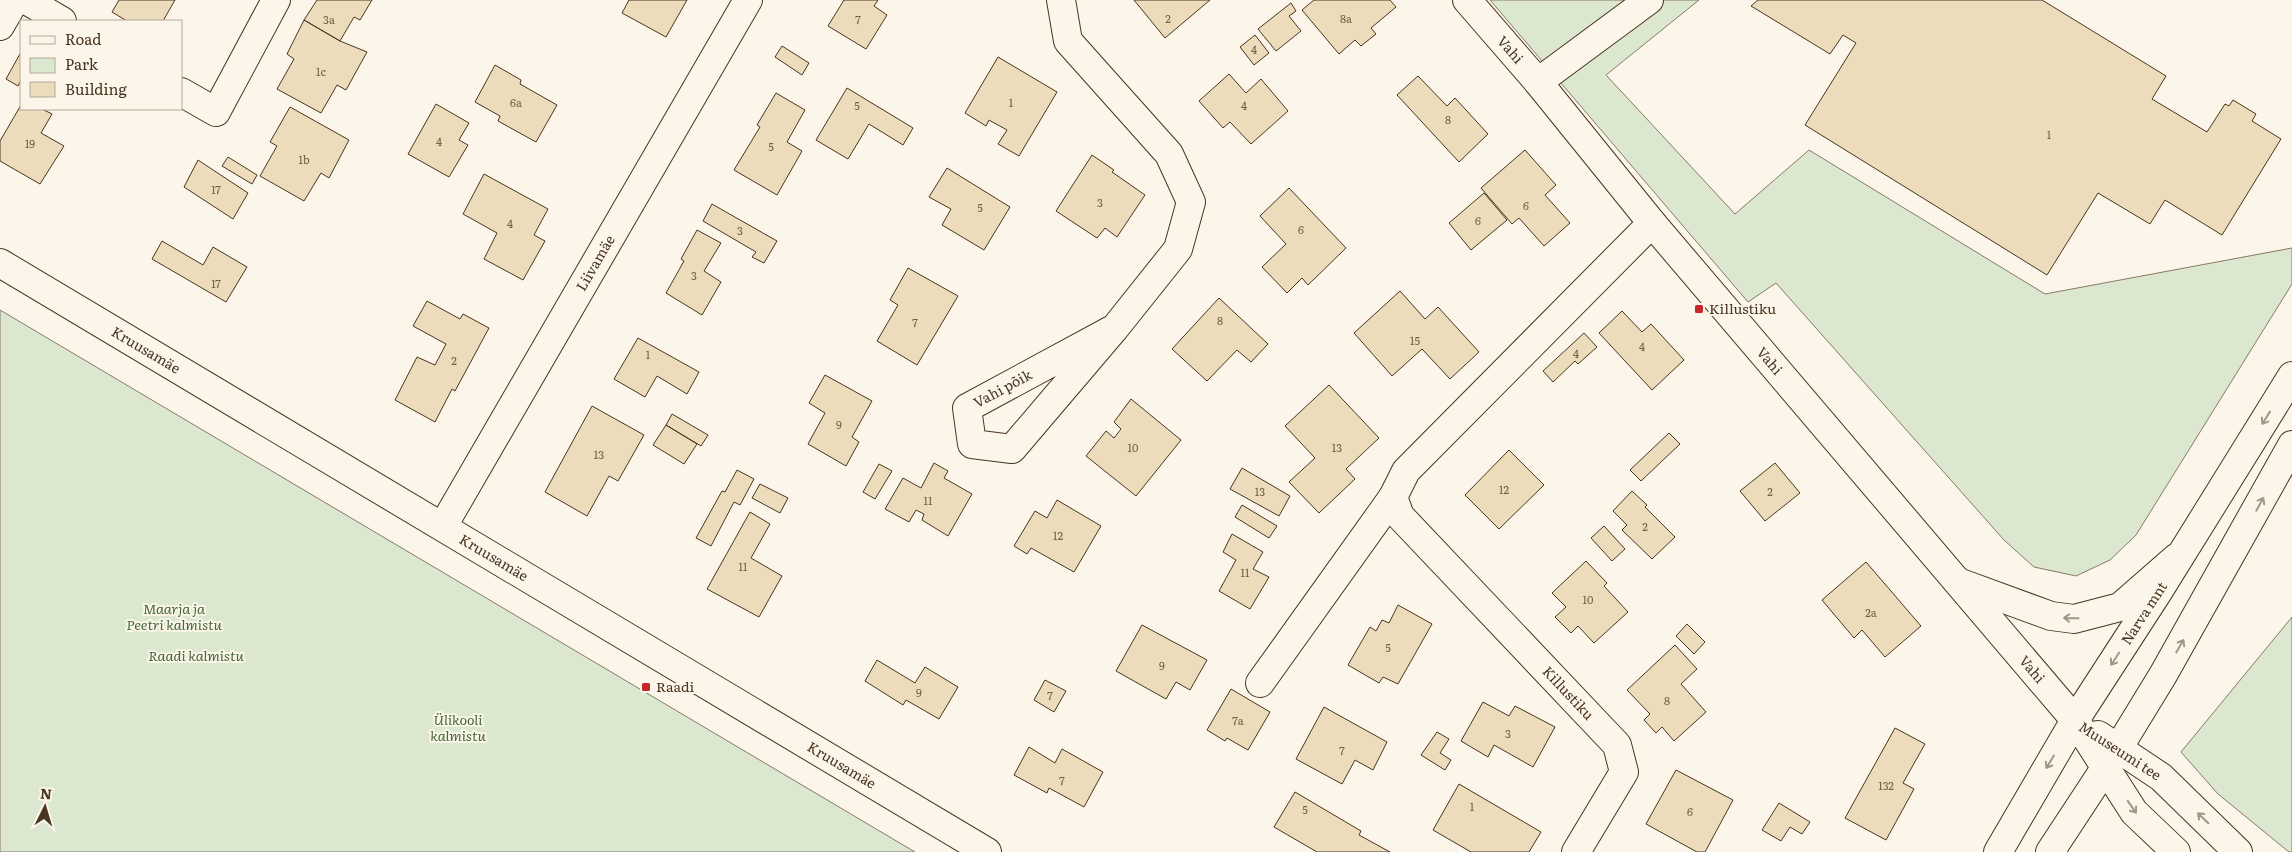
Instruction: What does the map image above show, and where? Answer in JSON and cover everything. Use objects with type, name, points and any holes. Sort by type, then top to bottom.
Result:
[{"type":"street","points":[[0,26],[15,0]]},
{"type":"street","points":[[26,0],[60,20]]},
{"type":"street","points":[[182,93],[216,112],[276,0]]},
{"type":"street","name":"Liivamäe","points":[[443,526],[748,0]]},
{"type":"street","name":"Vahi põik","points":[[1061,0],[1068,41],[1169,154],[1191,202],[1178,249],[1115,328],[1012,448],[972,444],[967,408],[1115,328]]},
{"type":"street","name":"Vahi","points":[[1467,0],[1538,82],[1652,222],[2075,720]]},
{"type":"street","points":[[1538,82],[1649,0]]},
{"type":"street","points":[[1260,683],[1393,497],[1406,471],[1652,222]]},
{"type":"street","name":"Kruusamäe","points":[[0,263],[987,852]]},
{"type":"street","name":"Narva mnt","points":[[1998,852],[2075,720],[2185,550],[2292,376]]},
{"type":"street","points":[[2050,852],[2112,757],[2221,574],[2292,445]]},
{"type":"street","name":"Killustiku","points":[[1393,497],[1400,516],[1617,745],[1624,772],[1576,852]]},
{"type":"street","points":[[1956,582],[2051,616],[2074,620],[2120,608],[2185,550]]},
{"type":"street","name":"Muuseumi tee","points":[[2075,720],[2112,757],[2161,777],[2238,852]]},
{"type":"street","name":"Muuseumi tee","points":[[2112,757],[2134,812],[2176,852]]},
{"type":"green space","points":[[1490,0],[1699,0],[1606,75],[1735,214],[1809,150],[2045,294],[2292,248],[2292,284],[2136,535],[2110,560],[2076,576],[2034,567],[2004,540],[1776,283],[1748,302]]},
{"type":"green space","name":"Raadi kalmistu","points":[[0,310],[915,852],[0,852]]},
{"type":"green space","points":[[2292,617],[2292,852],[2289,852],[2218,794],[2181,752]]},
{"type":"building","points":[[119,0],[175,0],[164,20],[125,20],[112,12]]},
{"type":"building","points":[[317,0],[372,0],[360,20],[354,17],[340,41],[304,20]]},
{"type":"building","points":[[629,0],[687,0],[666,37],[622,13]]},
{"type":"building","points":[[844,0],[878,0],[874,6],[887,15],[866,49],[828,26]]},
{"type":"building","points":[[1134,0],[1210,0],[1165,38]]},
{"type":"building","points":[[1314,0],[1390,0],[1396,7],[1371,28],[1376,34],[1361,46],[1355,40],[1339,54],[1302,10]]},
{"type":"building","points":[[1758,0],[2042,0],[2166,76],[2152,99],[2207,132],[2225,104],[2229,106],[2233,100],[2256,114],[2252,121],[2281,139],[2222,235],[2165,200],[2150,224],[2098,193],[2047,275],[1805,125],[1856,43],[1843,35],[1830,54],[1751,6]]},
{"type":"building","points":[[1291,3],[1296,11],[1289,16],[1301,31],[1276,51],[1258,29]]},
{"type":"building","points":[[304,20],[340,41],[367,52],[346,90],[337,85],[321,113],[277,89],[294,59],[287,54]]},
{"type":"building","points":[[1255,35],[1269,53],[1254,65],[1240,47]]},
{"type":"building","points":[[782,46],[809,63],[802,75],[775,57]]},
{"type":"building","points":[[20,54],[20,82],[18,86],[6,79]]},
{"type":"building","points":[[998,57],[1057,92],[1019,156],[998,144],[1007,130],[989,120],[986,126],[965,113]]},
{"type":"building","points":[[495,65],[521,80],[520,84],[557,105],[536,142],[498,121],[500,116],[475,102]]},
{"type":"building","points":[[1229,74],[1246,93],[1261,79],[1288,111],[1251,144],[1230,122],[1223,128],[1199,101]]},
{"type":"building","points":[[1418,76],[1447,106],[1455,98],[1488,134],[1459,162],[1397,95]]},
{"type":"building","points":[[847,88],[913,128],[903,145],[869,124],[848,159],[816,140]]},
{"type":"building","points":[[776,93],[805,110],[787,142],[802,151],[777,195],[734,170],[760,127],[757,125]]},
{"type":"building","points":[[436,104],[469,123],[459,140],[468,145],[449,177],[408,154]]},
{"type":"building","points":[[20,107],[20,110],[44,110],[52,114],[41,133],[64,146],[40,184],[0,161],[0,141]]},
{"type":"building","points":[[290,107],[349,140],[329,178],[321,173],[304,201],[260,176],[277,146],[270,142]]},
{"type":"building","points":[[1525,150],[1556,185],[1545,195],[1570,223],[1544,246],[1519,218],[1512,224],[1481,188]]},
{"type":"building","points":[[1092,155],[1114,170],[1112,172],[1145,195],[1117,237],[1105,228],[1097,238],[1056,211]]},
{"type":"building","points":[[228,157],[257,175],[252,184],[222,166]]},
{"type":"building","points":[[198,160],[248,193],[233,219],[184,187]]},
{"type":"building","points":[[947,168],[1010,207],[984,250],[942,225],[951,209],[929,197]]},
{"type":"building","points":[[484,174],[548,209],[534,235],[545,241],[523,280],[484,259],[497,233],[463,214]]},
{"type":"building","points":[[1289,188],[1346,248],[1308,285],[1302,278],[1287,293],[1262,267],[1286,244],[1260,216]]},
{"type":"building","points":[[1484,193],[1507,220],[1471,250],[1449,223]]},
{"type":"building","points":[[712,204],[777,241],[764,263],[752,257],[756,252],[703,221]]},
{"type":"building","points":[[697,230],[721,243],[704,271],[721,282],[702,315],[666,293],[684,261],[681,259]]},
{"type":"building","points":[[162,241],[203,265],[213,247],[247,267],[226,302],[152,259]]},
{"type":"building","points":[[908,268],[958,296],[917,365],[877,341],[898,305],[890,300]]},
{"type":"building","points":[[1400,291],[1425,319],[1438,307],[1479,352],[1450,379],[1422,349],[1392,376],[1354,333]]},
{"type":"building","points":[[1219,298],[1268,344],[1251,362],[1237,350],[1207,381],[1172,349]]},
{"type":"building","points":[[427,301],[460,319],[463,314],[489,328],[455,391],[452,389],[435,422],[395,400],[417,357],[435,365],[446,344],[413,326]]},
{"type":"building","points":[[1622,311],[1642,332],[1651,324],[1684,360],[1652,390],[1599,333]]},
{"type":"building","points":[[1584,333],[1597,347],[1578,364],[1575,361],[1553,382],[1543,371]]},
{"type":"building","points":[[638,338],[699,372],[687,394],[657,376],[645,397],[614,379]]},
{"type":"building","points":[[825,375],[872,401],[852,437],[859,442],[846,466],[808,444],[825,413],[809,403]]},
{"type":"building","points":[[1329,385],[1379,438],[1346,469],[1355,479],[1319,513],[1289,482],[1315,458],[1285,426]]},
{"type":"building","points":[[1131,399],[1181,440],[1136,496],[1086,456],[1106,431],[1114,438],[1121,429],[1114,422]]},
{"type":"building","points":[[592,406],[644,435],[618,481],[609,476],[587,516],[545,492]]},
{"type":"building","points":[[672,414],[708,435],[701,446],[666,425]]},
{"type":"building","points":[[666,425],[697,444],[684,464],[653,445]]},
{"type":"building","points":[[1669,433],[1680,444],[1641,481],[1630,470]]},
{"type":"building","points":[[1509,450],[1544,485],[1499,529],[1465,495]]},
{"type":"building","points":[[934,463],[948,471],[944,478],[972,494],[948,536],[922,520],[924,514],[916,510],[909,522],[885,509],[903,478],[921,488]]},
{"type":"building","points":[[1775,463],[1800,493],[1765,521],[1740,491]]},
{"type":"building","points":[[879,464],[892,471],[875,499],[863,492]]},
{"type":"building","points":[[1242,468],[1290,496],[1279,516],[1230,489]]},
{"type":"building","points":[[737,470],[754,479],[740,505],[734,502],[711,546],[696,538],[722,491],[725,492]]},
{"type":"building","points":[[760,484],[788,498],[780,513],[752,498]]},
{"type":"building","points":[[1632,491],[1675,537],[1652,559],[1622,530],[1627,525],[1613,511]]},
{"type":"building","points":[[1057,500],[1101,526],[1074,572],[1031,548],[1027,554],[1014,546],[1035,511],[1047,518]]},
{"type":"building","points":[[1242,505],[1277,526],[1269,538],[1235,517]]},
{"type":"building","points":[[750,512],[770,524],[751,558],[782,576],[759,617],[707,589]]},
{"type":"building","points":[[1604,526],[1625,549],[1612,561],[1591,538]]},
{"type":"building","points":[[1232,534],[1263,552],[1253,569],[1269,577],[1250,609],[1219,591],[1236,560],[1223,552]]},
{"type":"building","points":[[1586,561],[1607,583],[1604,586],[1628,612],[1594,643],[1578,626],[1571,633],[1555,617],[1566,607],[1552,593]]},
{"type":"building","points":[[1866,562],[1921,626],[1885,657],[1862,630],[1854,638],[1822,600]]},
{"type":"building","points":[[1398,605],[1432,624],[1398,684],[1383,677],[1379,683],[1348,665],[1370,627],[1376,631],[1382,620],[1389,623]]},
{"type":"building","points":[[1687,624],[1705,642],[1694,654],[1676,636]]},
{"type":"building","points":[[1142,625],[1207,660],[1190,690],[1176,682],[1166,699],[1116,671]]},
{"type":"building","points":[[1675,645],[1697,669],[1681,684],[1706,712],[1674,741],[1662,727],[1656,733],[1644,720],[1650,714],[1627,690]]},
{"type":"building","points":[[877,660],[915,683],[925,667],[958,687],[939,719],[906,700],[903,705],[865,681]]},
{"type":"building","points":[[1045,680],[1066,691],[1054,712],[1034,700]]},
{"type":"building","points":[[1231,689],[1270,712],[1248,750],[1227,738],[1225,741],[1207,730]]},
{"type":"building","points":[[1483,702],[1509,716],[1515,706],[1555,727],[1533,767],[1494,745],[1488,757],[1461,741]]},
{"type":"building","points":[[1324,707],[1387,742],[1373,770],[1355,760],[1342,784],[1296,759]]},
{"type":"building","points":[[1895,728],[1925,744],[1903,783],[1914,789],[1886,840],[1845,818]]},
{"type":"building","points":[[1437,732],[1449,739],[1440,753],[1451,760],[1445,770],[1421,755]]},
{"type":"building","points":[[1029,747],[1055,763],[1062,749],[1103,772],[1084,807],[1049,788],[1047,793],[1014,775]]},
{"type":"building","points":[[1676,770],[1733,800],[1705,852],[1697,852],[1646,824]]},
{"type":"building","points":[[1459,784],[1541,832],[1529,852],[1471,852],[1433,830]]},
{"type":"building","points":[[1295,792],[1361,831],[1359,835],[1390,852],[1317,852],[1274,827]]},
{"type":"building","points":[[1779,803],[1810,822],[1802,834],[1790,827],[1781,841],[1762,830]]},
{"type":"place","name":"Killustiku","points":[[1699,309]]},
{"type":"place","name":"Raadi","points":[[646,687]]},
{"type":"park label","name":"Maarja ja Peetri kalmistu","points":[[174,618]]},
{"type":"park label","name":"Ülikooli kalmistu","points":[[458,728]]}]
